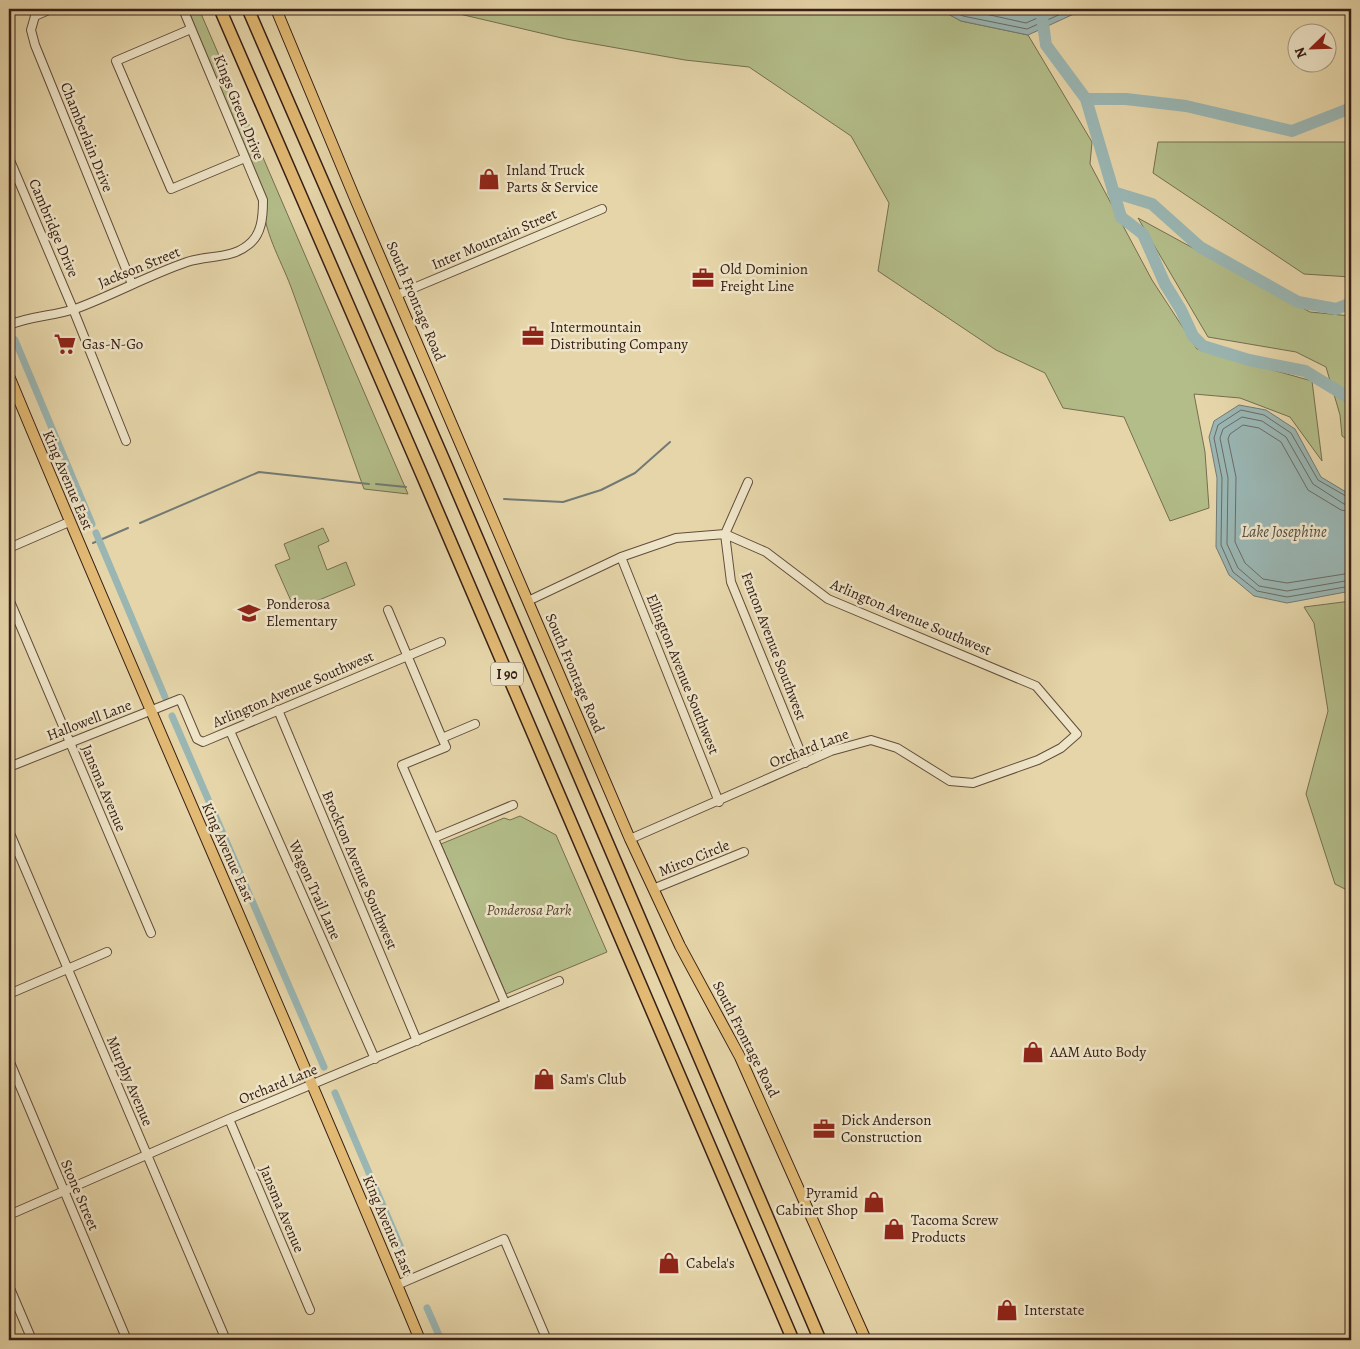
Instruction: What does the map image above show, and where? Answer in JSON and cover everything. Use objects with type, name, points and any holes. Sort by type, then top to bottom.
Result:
[{"type":"highway","name":"I 90","points":[[220,9],[793,1340]]},
{"type":"highway","name":"I 90","points":[[248,9],[442,456],[820,1340]]},
{"type":"highway","points":[[791,1272],[827,1340]]},
{"type":"highway","points":[[766,1277],[785,1340]]},
{"type":"main road","name":"South Frontage Road","points":[[276,9],[630,839],[680,946],[744,1065],[866,1340]]},
{"type":"main road","name":"King Avenue East","points":[[9,376],[69,522],[314,1085],[420,1340]]},
{"type":"street","name":"Chamberlain Drive","points":[[51,9],[35,16],[32,30],[35,45],[132,284]]},
{"type":"street","name":"Kings Green Drive","points":[[183,9],[263,200],[263,218]]},
{"type":"street","points":[[192,29],[116,61],[171,189],[245,158]]},
{"type":"street","name":"Cambridge Drive","points":[[9,158],[74,309],[126,441]]},
{"type":"street","name":"Inter Mountain Street","points":[[398,295],[602,209]]},
{"type":"street","name":"Jackson Street","points":[[9,325],[28,318],[74,309],[186,262],[235,254],[250,244],[258,234],[263,218]]},
{"type":"street","points":[[725,534],[748,482]]},
{"type":"street","points":[[9,548],[69,522]]},
{"type":"street","name":"Arlington Avenue Southwest","points":[[528,601],[621,558],[676,538],[725,534],[766,552],[828,599],[1036,686],[1076,734]]},
{"type":"street","name":"Fenton Avenue Southwest","points":[[725,534],[731,582],[805,763]]},
{"type":"street","name":"Ellington Avenue Southwest","points":[[621,558],[719,802]]},
{"type":"street","name":"Jansma Avenue","points":[[9,598],[151,933]]},
{"type":"street","points":[[388,610],[446,747],[402,765],[505,1003]]},
{"type":"street","name":"Arlington Avenue Southwest","points":[[180,699],[197,739],[203,742],[441,642]]},
{"type":"street","name":"Hallowell Lane","points":[[9,767],[180,699]]},
{"type":"street","name":"Brockton Avenue Southwest","points":[[278,710],[417,1041]]},
{"type":"street","points":[[442,738],[475,724]]},
{"type":"street","name":"Wagon Trail Lane","points":[[230,731],[375,1059]]},
{"type":"street","name":"Orchard Lane","points":[[630,839],[719,802],[831,751],[871,740],[898,748],[950,781],[973,783],[1038,760],[1061,748],[1076,734]]},
{"type":"street","points":[[434,838],[513,805]]},
{"type":"street","name":"Murphy Avenue","points":[[9,831],[226,1340]]},
{"type":"street","name":"Mirco Circle","points":[[654,889],[744,852]]},
{"type":"street","points":[[9,994],[107,952]]},
{"type":"street","name":"Orchard Lane","points":[[9,1215],[229,1119],[559,981]]},
{"type":"street","name":"Stone Street","points":[[9,1060],[127,1340]]},
{"type":"street","name":"Jansma Avenue","points":[[229,1119],[310,1310]]},
{"type":"street","points":[[397,1285],[504,1239],[547,1340]]},
{"type":"street","points":[[9,1286],[32,1340]]},
{"type":"green space","points":[[188,9],[199,9],[408,494],[364,489],[291,287],[269,234],[263,200]]},
{"type":"green space","points":[[448,9],[939,9],[961,21],[1028,35],[1092,142],[1090,164],[1152,280],[1197,349],[1312,381],[1322,461],[1290,417],[1240,398],[1194,394],[1205,452],[1209,508],[1170,521],[1124,417],[1063,408],[1045,373],[996,350],[878,271],[889,203],[851,136],[749,67],[685,60],[566,39],[451,12]]},
{"type":"green space","points":[[1158,142],[1351,142],[1351,277],[1304,274],[1153,173]]},
{"type":"green space","points":[[1138,218],[1310,312],[1351,316],[1351,442],[1342,436],[1340,415],[1326,367],[1296,352],[1208,337]]},
{"type":"green space","points":[[323,528],[329,541],[318,546],[327,570],[346,562],[355,585],[295,610],[275,565],[290,559],[284,544]]},
{"type":"green space","points":[[1351,601],[1351,892],[1335,884],[1306,794],[1328,711],[1314,623],[1304,607]]},
{"type":"green space","name":"Ponderosa Park","points":[[520,816],[556,835],[607,952],[506,994],[441,844],[504,818],[510,820]]},
{"type":"water","points":[[939,9],[1090,9],[1076,13],[1028,35],[961,21]]},
{"type":"water","name":"Lake Josephine","points":[[1239,405],[1266,410],[1295,429],[1321,477],[1351,495],[1351,591],[1287,603],[1254,596],[1229,575],[1216,547],[1217,478],[1209,437],[1214,421]]},
{"type":"waterway","points":[[1041,9],[1046,45],[1086,99],[1121,217],[1143,234],[1165,284],[1181,310],[1193,336],[1203,346],[1249,360],[1305,371],[1351,399]]},
{"type":"waterway","points":[[1086,99],[1126,99],[1186,106],[1292,131],[1351,108]]},
{"type":"waterway","points":[[1113,192],[1152,204],[1200,247],[1298,302],[1336,309],[1351,303]]},
{"type":"waterway","points":[[15,340],[92,524]]},
{"type":"waterway","points":[[504,499],[563,502],[601,490],[635,473],[670,442]]},
{"type":"waterway","points":[[140,523],[259,472],[369,484]]},
{"type":"waterway","points":[[376,484],[406,487]]},
{"type":"waterway","points":[[93,543],[128,528]]},
{"type":"waterway","points":[[96,533],[165,697]]},
{"type":"waterway","points":[[172,716],[324,1067]]},
{"type":"waterway","points":[[335,1093],[404,1255]]},
{"type":"waterway","points":[[427,1308],[441,1340]]},
{"type":"place","name":"Inland Truck Parts & Service","points":[[489,179]]},
{"type":"place","name":"Old Dominion Freight Line","points":[[703,278]]},
{"type":"place","name":"Intermountain Distributing Company","points":[[533,336]]},
{"type":"place","name":"Gas-N-Go","points":[[65,344]]},
{"type":"place","name":"Ponderosa Elementary","points":[[249,613]]},
{"type":"place","name":"AAM Auto Body","points":[[1033,1052]]},
{"type":"place","name":"Sam's Club","points":[[544,1079]]},
{"type":"place","name":"Dick Anderson Construction","points":[[824,1129]]},
{"type":"place","name":"Pyramid Cabinet Shop","points":[[874,1202]]},
{"type":"place","name":"Tacoma Screw Products","points":[[894,1229]]},
{"type":"place","name":"Cabela's","points":[[669,1263]]},
{"type":"place","name":"Interstate","points":[[1007,1310]]}]
